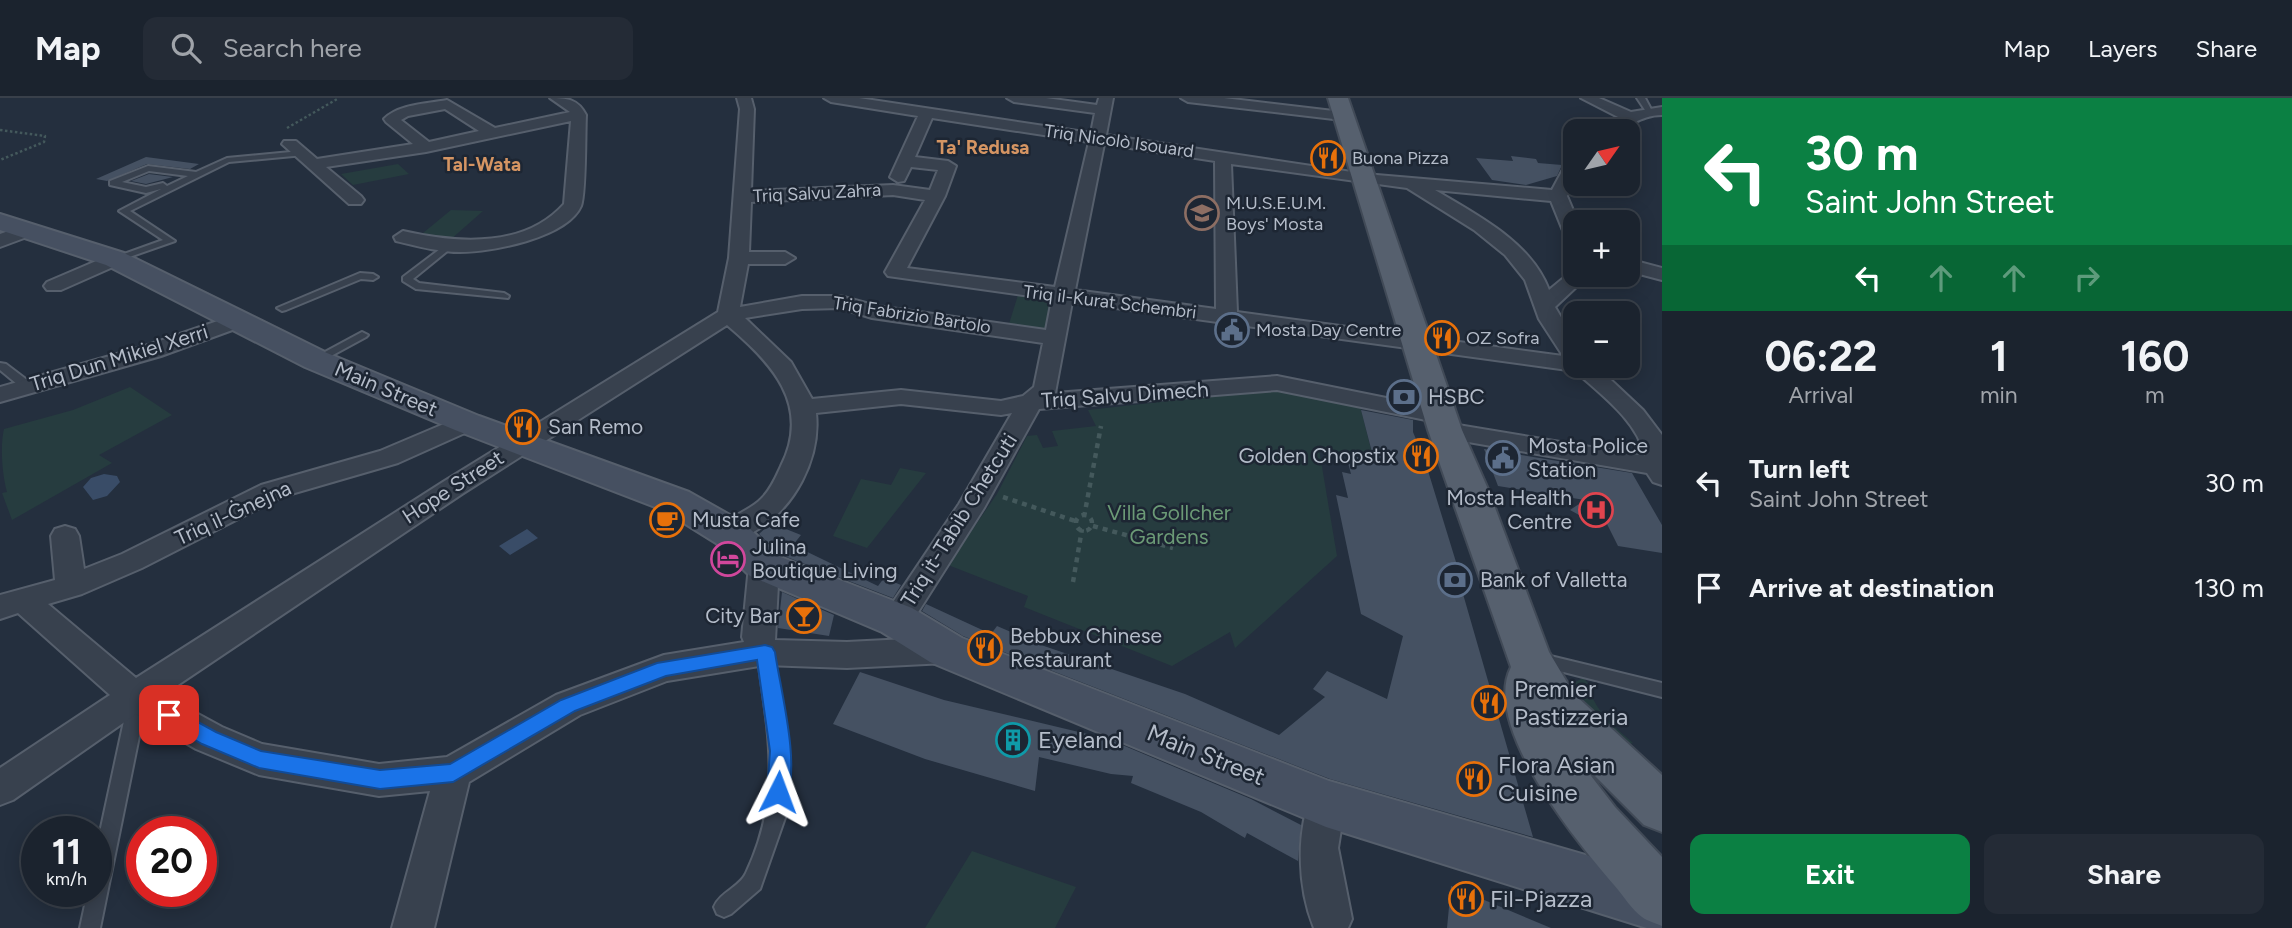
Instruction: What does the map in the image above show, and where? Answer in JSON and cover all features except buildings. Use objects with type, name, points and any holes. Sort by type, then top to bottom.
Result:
[{"type":"main road","points":[[1340,107],[1443,423],[1528,656],[1557,708],[1662,808]]},
{"type":"main road","name":"Main Street","points":[[9,231],[115,259],[316,360],[467,423],[676,501],[730,533],[764,566],[897,621],[946,650],[1326,804],[1662,905]]},
{"type":"main road","points":[[1528,656],[1529,698],[1548,756],[1572,793],[1662,898]]},
{"type":"street","points":[[403,237],[448,246],[476,245],[513,237],[555,223],[567,214],[573,205],[579,115],[575,107],[557,98]]},
{"type":"street","points":[[730,533],[770,507],[799,463],[807,436],[806,407],[774,353],[728,315],[739,258],[747,109],[744,98]]},
{"type":"street","name":"Triq Nicolò Isouard","points":[[831,98],[1365,178],[1558,196]]},
{"type":"street","points":[[1014,98],[1104,104]]},
{"type":"street","points":[[1188,98],[1340,107]]},
{"type":"street","points":[[1588,98],[1629,117]]},
{"type":"street","points":[[426,147],[391,119],[404,112],[447,104],[494,134]]},
{"type":"street","name":"Triq it-Tabib Chetcuti","points":[[897,621],[970,508],[1031,402],[1045,390],[1104,104]]},
{"type":"street","points":[[1627,119],[1651,107]]},
{"type":"street","points":[[893,190],[927,113]]},
{"type":"street","points":[[302,154],[426,147],[579,115]]},
{"type":"street","points":[[302,154],[355,200]]},
{"type":"street","points":[[1223,156],[1227,317]]},
{"type":"street","points":[[905,161],[948,166],[936,196]]},
{"type":"street","points":[[1410,182],[1506,245],[1535,280],[1544,306],[1563,340]]},
{"type":"street","points":[[1563,186],[1558,196],[1564,210]]},
{"type":"street","name":"Triq Salvu Zahra","points":[[741,197],[893,190],[936,196]]},
{"type":"street","name":"Triq il-Kurat Schembri","points":[[936,196],[895,272],[1563,362]]},
{"type":"street","points":[[739,258],[785,258]]},
{"type":"street","points":[[54,286],[115,259]]},
{"type":"street","points":[[1640,268],[1662,274]]},
{"type":"street","points":[[1544,306],[1565,287]]},
{"type":"street","points":[[990,328],[1004,288]]},
{"type":"street","name":"Triq Fabrizio Bartolo","points":[[728,315],[828,301],[859,304],[872,312],[1054,338]]},
{"type":"street","name":"Hope Street","points":[[0,788],[134,696],[521,443],[728,315]]},
{"type":"street","name":"Triq Dun Mikiel Xerri","points":[[0,395],[153,351],[238,320]]},
{"type":"street","points":[[1595,378],[1635,416],[1659,461]]},
{"type":"street","name":"Triq Salvu Dimech","points":[[806,407],[901,397],[1001,408],[1031,402],[1277,383],[1443,423],[1659,461]]},
{"type":"street","name":"Triq il-Ġnejna","points":[[11,603],[71,586],[132,561],[271,491],[389,457],[467,423]]},
{"type":"street","points":[[65,536],[71,586]]},
{"type":"street","points":[[764,566],[758,637],[765,652]]},
{"type":"street","points":[[11,603],[134,696],[209,738],[259,759],[380,780],[453,772],[568,705],[664,668],[765,652],[847,655],[946,650]]},
{"type":"street","points":[[414,928],[453,772]]},
{"type":"street","points":[[1326,804],[1318,848],[1331,919]]},
{"type":"lane","points":[[192,174],[148,168],[113,185],[150,190],[192,174],[227,160],[302,154]]},
{"type":"lane","points":[[115,259],[170,241],[123,211],[192,174]]},
{"type":"lane","points":[[448,246],[407,279],[416,286],[504,296]]},
{"type":"lane","points":[[282,308],[360,276],[373,276]]},
{"type":"lane","points":[[316,360],[362,335]]},
{"type":"lane","points":[[2,366],[27,386]]},
{"type":"lane","points":[[724,907],[753,882],[777,812],[780,751],[765,652]]},
{"type":"lane","points":[[1528,656],[1662,690]]},
{"type":"lane","points":[[90,928],[136,707],[134,696]]},
{"type":"path","points":[[302,154],[284,131],[296,121],[339,98]]},
{"type":"path","points":[[0,130],[45,136],[44,142],[0,160]]},
{"type":"path","points":[[1084,517],[1101,426]]},
{"type":"path","points":[[999,496],[1075,521],[1082,529]]},
{"type":"path","points":[[1075,521],[1084,517]]},
{"type":"path","points":[[1084,517],[1092,521],[1093,526]]},
{"type":"path","points":[[1082,529],[1093,526],[1173,548]]},
{"type":"path","points":[[1073,582],[1082,529]]},
{"type":"green space","points":[[398,164],[409,174],[353,185],[341,174]]},
{"type":"green space","points":[[451,210],[483,211],[450,240],[434,240],[423,233]]},
{"type":"green space","points":[[1018,295],[1058,301],[1050,330],[1009,324]]},
{"type":"green space","points":[[130,387],[172,415],[99,455],[112,463],[12,520],[2,493],[7,492],[2,460],[4,429],[73,410]]},
{"type":"green space","name":"Villa Gollcher Gardens","points":[[1276,389],[1360,406],[1373,457],[1319,449],[1337,556],[1235,648],[1230,632],[1172,666],[1024,607],[1028,596],[948,565],[997,494],[1027,436],[1037,435],[1043,448],[1058,446],[1052,431],[1096,426],[1088,410]]},
{"type":"green space","points":[[900,468],[926,473],[867,548],[833,536],[861,479],[891,485]]},
{"type":"green space","points":[[1583,678],[1601,712],[1633,743],[1622,746],[1589,710],[1573,683]]},
{"type":"green space","points":[[972,851],[1076,887],[1055,928],[925,928]]},
{"type":"water","points":[[104,474],[117,476],[120,482],[107,496],[93,500],[83,487],[91,478]]},
{"type":"water","points":[[527,529],[538,538],[510,555],[499,546]]},
{"type":"place","name":"Buona Pizza","points":[[1328,158]]},
{"type":"place","name":"M.U.S.E.U.M. Boys' Mosta","points":[[1202,213]]},
{"type":"place","name":"Mosta Day Centre","points":[[1232,330]]},
{"type":"place","name":"OZ Sofra","points":[[1442,338]]},
{"type":"place","name":"HSBC","points":[[1404,397]]},
{"type":"place","name":"San Remo","points":[[523,427]]},
{"type":"place","name":"Golden Chopstix","points":[[1421,456]]},
{"type":"place","name":"Mosta Police Station","points":[[1503,458]]},
{"type":"place","name":"Mosta Health Centre","points":[[1596,510]]},
{"type":"place","name":"Musta Cafe","points":[[667,520]]},
{"type":"place","name":"Julina Boutique Living","points":[[728,559]]},
{"type":"place","name":"Bank of Valletta","points":[[1455,580]]},
{"type":"place","name":"City Bar","points":[[804,616]]},
{"type":"place","name":"Bebbux Chinese Restaurant","points":[[985,648]]},
{"type":"place","name":"Premier Pastizzeria","points":[[1489,703]]},
{"type":"place","name":"Eyeland","points":[[1013,740]]},
{"type":"place","name":"Flora Asian Cuisine","points":[[1474,779]]},
{"type":"place","name":"Fil-Pjazza","points":[[1466,899]]},
{"type":"district","name":"Ta' Redusa","points":[[983,147]]},
{"type":"district","name":"Tal-Wata","points":[[482,164]]},
{"type":"route","points":[[169,715],[209,738],[259,759],[380,780],[453,772],[568,705],[664,668],[765,652],[780,751],[778,792]]}]
